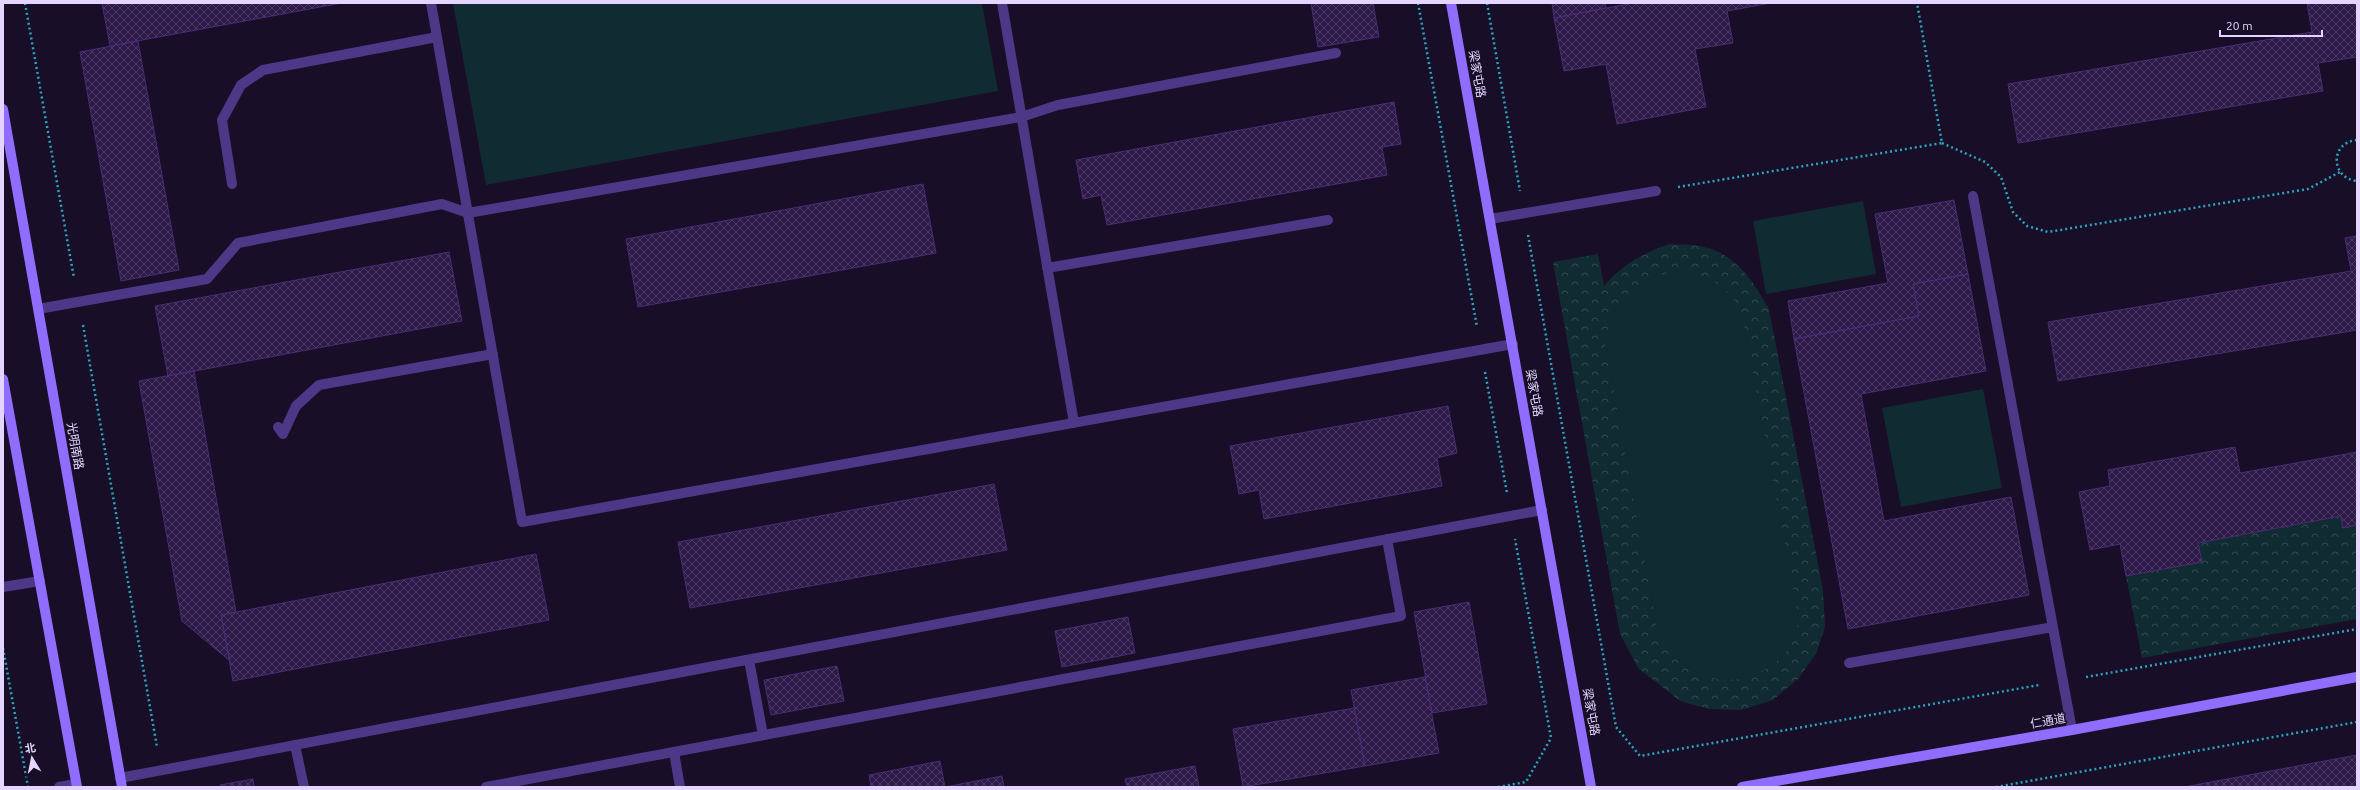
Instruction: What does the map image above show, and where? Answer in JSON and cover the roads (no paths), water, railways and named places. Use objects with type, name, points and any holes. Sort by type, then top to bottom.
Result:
[{"type":"street","name":"梁家屯路","points":[[1451,3],[1591,787]]},
{"type":"street","name":"光明南路","points":[[3,109],[121,782]]},
{"type":"street","points":[[3,379],[77,785]]},
{"type":"street","name":"仁通道","points":[[1742,787],[2072,730],[2357,677]]},
{"type":"lane","points":[[431,3],[522,522],[1512,344]]},
{"type":"lane","points":[[1002,3],[1074,423]]},
{"type":"lane","points":[[232,184],[222,120],[241,85],[263,70],[437,37]]},
{"type":"lane","points":[[38,309],[208,279],[238,244],[442,204],[468,213],[1022,117],[1058,104],[1336,53]]},
{"type":"lane","points":[[1490,219],[1656,191]]},
{"type":"lane","points":[[1973,196],[2072,730]]},
{"type":"lane","points":[[1047,268],[1328,220]]},
{"type":"lane","points":[[278,427],[283,434],[296,406],[319,385],[493,354]]},
{"type":"lane","points":[[121,782],[162,770],[1542,510]]},
{"type":"lane","points":[[486,787],[1401,616],[1386,539]]},
{"type":"lane","points":[[3,587],[40,581]]},
{"type":"lane","points":[[1849,663],[2053,626]]},
{"type":"lane","points":[[749,660],[763,735]]},
{"type":"lane","points":[[295,745],[304,787]]},
{"type":"lane","points":[[674,752],[680,787]]},
{"type":"lane","points":[[59,787],[77,785]]}]
